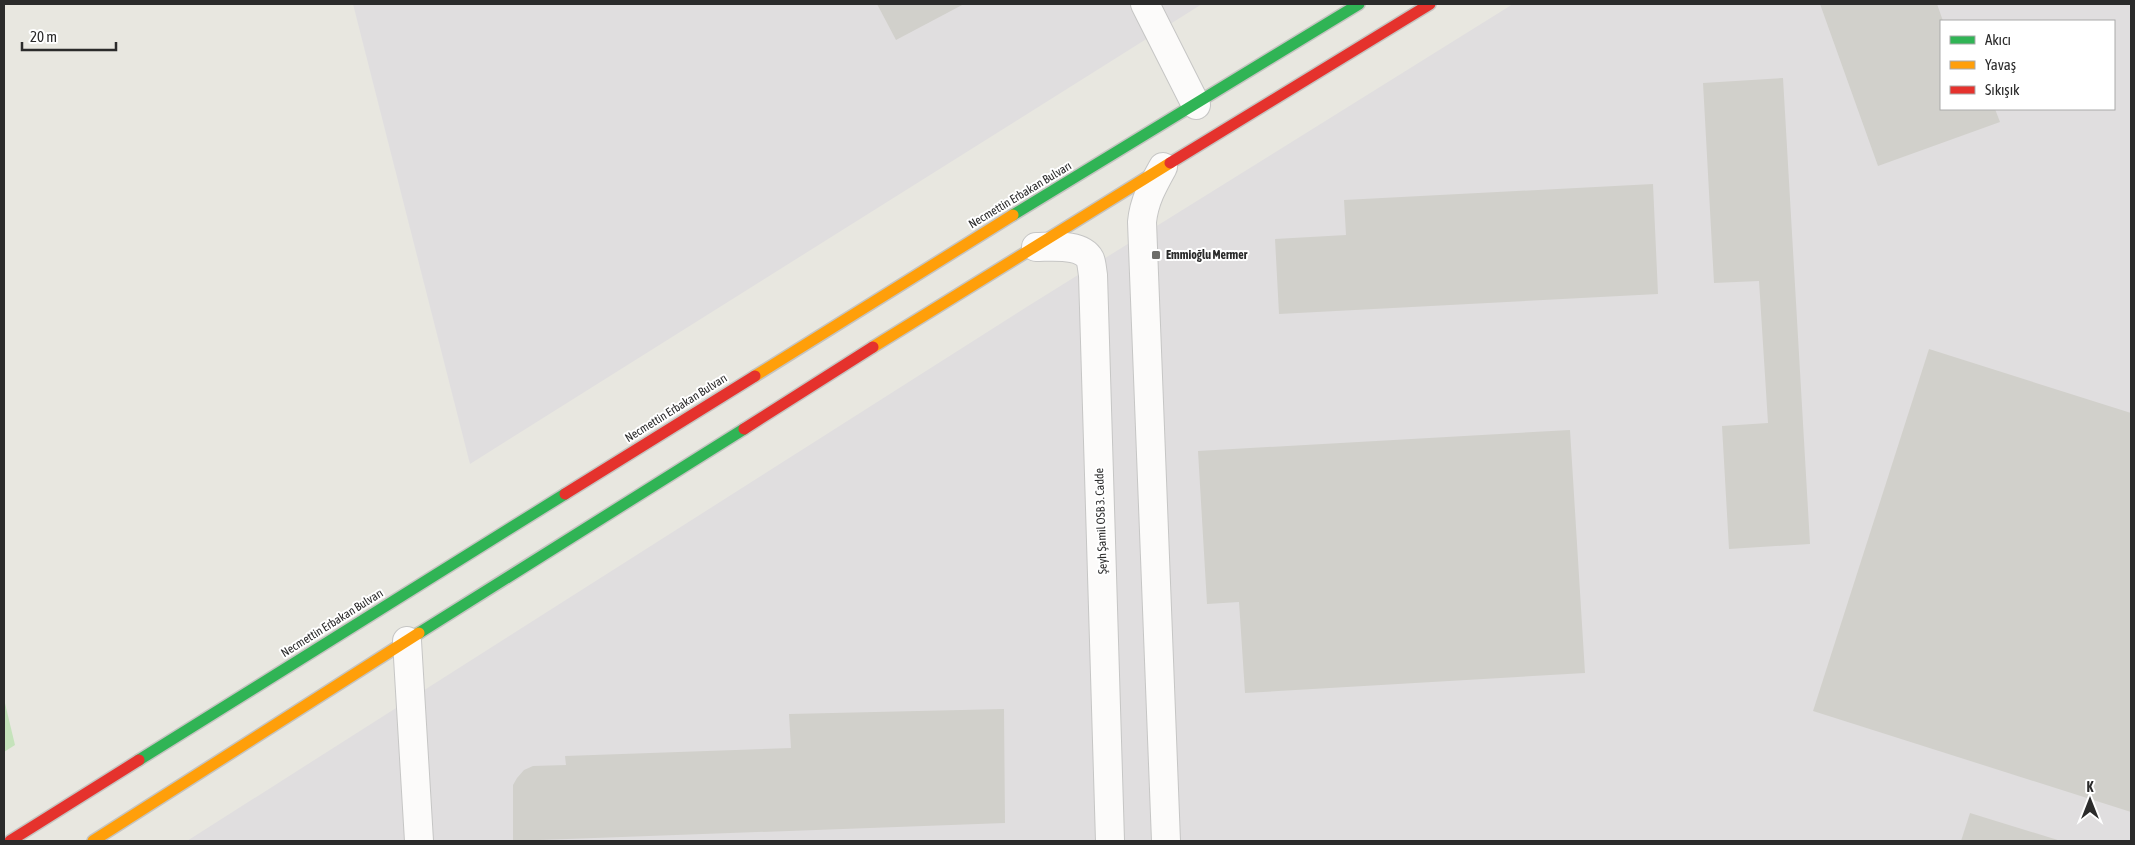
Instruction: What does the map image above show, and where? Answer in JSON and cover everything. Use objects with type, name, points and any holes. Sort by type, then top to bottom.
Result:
[{"type":"main road","name":"Necmettin Erbakan Bulvarı","points":[[10,841],[998,224],[1359,4]]},
{"type":"main road","points":[[93,841],[407,641],[1163,167],[1430,4]]},
{"type":"street","points":[[1145,4],[1196,105]]},
{"type":"street","points":[[1163,167],[1147,197],[1143,208],[1142,222],[1166,841]]},
{"type":"street","name":"Şeyh Şamil OSB 3. Cadde","points":[[1036,247],[1078,250],[1086,254],[1091,261],[1093,275],[1110,841]]},
{"type":"street","points":[[407,641],[419,841]]},
{"type":"shaded area","points":[[353,4],[1202,4],[470,464]]},
{"type":"shaded area","points":[[1513,4],[2131,4],[2131,841],[187,841],[1025,308]]},
{"type":"green space","points":[[4,699],[15,745],[4,752]]},
{"type":"building","points":[[877,4],[964,4],[896,40]]},
{"type":"building","points":[[1820,4],[1937,4],[1943,20],[1940,20],[1940,110],[1995,110],[2000,122],[1878,166]]},
{"type":"building","points":[[1783,78],[1810,544],[1729,549],[1722,426],[1768,423],[1759,281],[1714,283],[1703,83]]},
{"type":"building","points":[[1653,184],[1658,294],[1279,314],[1275,239],[1346,235],[1344,200]]},
{"type":"building","points":[[1929,349],[2131,413],[2131,812],[1813,711]]},
{"type":"building","points":[[1570,430],[1585,673],[1245,693],[1239,602],[1207,604],[1198,451]]},
{"type":"building","points":[[1004,709],[1005,823],[513,841],[513,785],[517,778],[524,770],[533,766],[566,765],[565,756],[791,748],[789,714]]},
{"type":"building","points":[[1970,813],[2061,841],[1961,841]]},
{"type":"traffic: fast","points":[[1013,215],[1359,4]]},
{"type":"traffic: fast","points":[[419,633],[744,429]]},
{"type":"traffic: fast","points":[[139,760],[565,494]]},
{"type":"traffic: slow","points":[[873,347],[1170,163]]},
{"type":"traffic: slow","points":[[755,376],[1013,215]]},
{"type":"traffic: slow","points":[[93,841],[419,633]]},
{"type":"traffic: jam","points":[[1170,163],[1430,4]]},
{"type":"traffic: jam","points":[[744,429],[873,347]]},
{"type":"traffic: jam","points":[[565,494],[755,376]]},
{"type":"traffic: jam","points":[[10,841],[139,760]]},
{"type":"place","name":"Emmioğlu Mermer","points":[[1156,255]]}]
